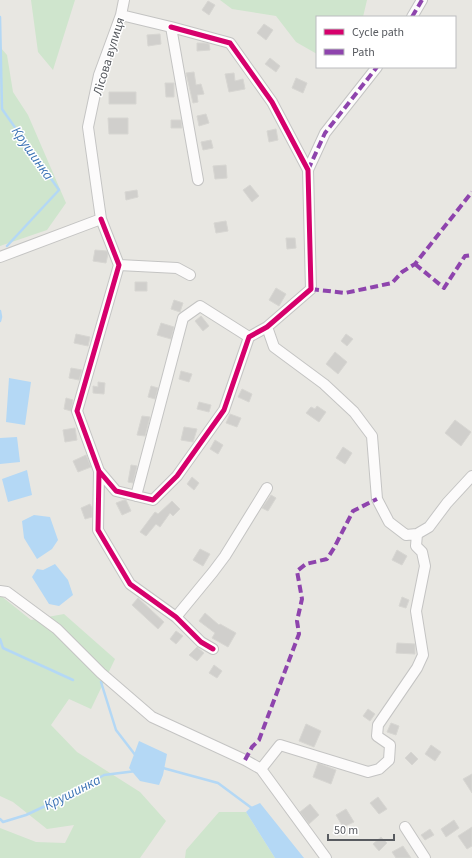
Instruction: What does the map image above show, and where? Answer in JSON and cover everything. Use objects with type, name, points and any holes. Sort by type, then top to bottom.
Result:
[{"type":"street","name":"Лісова вулиця","points":[[119,265],[101,219],[88,127],[99,75],[121,15],[124,0]]},
{"type":"street","points":[[413,16],[422,0]]},
{"type":"street","points":[[121,15],[230,43],[272,102],[308,170]]},
{"type":"street","points":[[171,27],[198,180]]},
{"type":"street","points":[[190,275],[177,268],[119,265],[77,411],[99,471],[116,491],[153,500],[177,476],[224,410],[249,337],[267,327],[310,289],[308,170],[325,133],[376,68]]},
{"type":"street","points":[[0,257],[101,219]]},
{"type":"street","points":[[136,496],[183,318],[200,306],[249,337]]},
{"type":"street","points":[[267,327],[274,347],[324,384],[354,412],[372,436],[377,499],[389,522],[406,535],[417,534],[429,527],[447,503],[472,476]]},
{"type":"street","points":[[99,471],[98,530],[130,584],[176,617],[201,642],[213,649]]},
{"type":"street","points":[[176,617],[221,562],[267,488]]},
{"type":"street","points":[[261,769],[280,745],[368,772],[379,769],[389,760],[390,745],[377,736],[378,725],[423,655],[416,611],[425,566],[422,552],[416,546],[417,534]]},
{"type":"street","points":[[0,591],[7,592],[57,629],[101,673],[152,717],[245,760],[261,769],[326,858]]},
{"type":"street","points":[[405,827],[425,858]]},
{"type":"green space","points":[[31,0],[75,0],[53,70],[38,52]]},
{"type":"green space","points":[[220,0],[367,0],[363,16],[316,16],[316,53],[296,42],[276,16],[232,9]]},
{"type":"green space","points":[[0,47],[7,55],[13,92],[28,115],[66,203],[47,230],[0,246]]},
{"type":"green space","points":[[0,595],[31,620],[64,614],[115,659],[91,709],[69,699],[51,725],[77,752],[140,792],[166,821],[140,858],[0,858],[0,828],[36,842],[65,843],[74,825],[47,829],[13,802],[0,796]]},
{"type":"green space","points":[[219,812],[246,812],[275,858],[185,858],[186,850]]},
{"type":"water","points":[[9,378],[31,382],[25,425],[6,422]]},
{"type":"water","points":[[17,437],[20,462],[0,464],[0,438]]},
{"type":"water","points":[[27,470],[32,495],[8,502],[2,479]]},
{"type":"water","points":[[34,515],[50,517],[58,540],[52,549],[37,559],[24,538],[22,521]]},
{"type":"water","points":[[55,564],[68,580],[73,595],[59,606],[49,604],[32,577],[37,569],[43,570]]},
{"type":"water","points":[[139,741],[167,754],[163,775],[159,785],[140,781],[129,768]]},
{"type":"water","points":[[260,803],[304,858],[275,858],[246,812],[251,807]]},
{"type":"building","points":[[208,1],[215,5],[209,15],[202,10]]},
{"type":"building","points":[[264,24],[273,30],[266,40],[257,33]]},
{"type":"building","points":[[160,34],[161,44],[148,46],[147,35]]},
{"type":"building","points":[[197,43],[209,44],[210,50],[197,51]]},
{"type":"building","points":[[270,58],[280,66],[276,72],[265,64]]},
{"type":"building","points":[[194,72],[196,85],[201,84],[204,94],[197,95],[198,102],[193,103],[186,73]]},
{"type":"building","points":[[234,73],[235,81],[243,79],[245,89],[229,92],[225,74]]},
{"type":"building","points":[[296,78],[307,83],[303,93],[292,88]]},
{"type":"building","points":[[165,83],[174,83],[174,97],[166,97]]},
{"type":"building","points":[[109,92],[136,92],[136,104],[109,104]]},
{"type":"building","points":[[206,114],[209,123],[199,126],[197,116]]},
{"type":"building","points":[[108,118],[128,118],[128,134],[109,134]]},
{"type":"building","points":[[171,120],[181,120],[182,128],[171,128]]},
{"type":"building","points":[[276,129],[278,140],[269,142],[267,131]]},
{"type":"building","points":[[211,140],[213,148],[203,150],[201,142]]},
{"type":"building","points":[[226,165],[227,178],[215,179],[213,166]]},
{"type":"building","points":[[250,185],[259,196],[252,202],[243,190]]},
{"type":"building","points":[[137,190],[138,197],[126,200],[125,192]]},
{"type":"building","points":[[226,221],[228,231],[216,233],[214,223]]},
{"type":"building","points":[[286,238],[295,238],[296,248],[287,249]]},
{"type":"building","points":[[95,250],[107,251],[108,254],[106,263],[93,261]]},
{"type":"building","points":[[135,282],[147,282],[147,291],[135,291]]},
{"type":"building","points":[[276,288],[286,294],[279,306],[269,300]]},
{"type":"building","points":[[174,300],[183,303],[180,312],[171,309]]},
{"type":"building","points":[[201,316],[209,326],[203,331],[195,321]]},
{"type":"building","points":[[161,323],[174,327],[171,339],[157,335]]},
{"type":"building","points":[[76,334],[90,337],[88,346],[74,343]]},
{"type":"building","points":[[346,334],[353,339],[347,346],[341,341]]},
{"type":"building","points":[[335,352],[347,362],[338,374],[326,364]]},
{"type":"building","points":[[71,368],[82,370],[79,380],[69,378]]},
{"type":"building","points":[[181,371],[192,374],[189,382],[179,379]]},
{"type":"building","points":[[98,382],[105,383],[104,394],[93,393],[93,386],[98,387]]},
{"type":"building","points":[[151,386],[158,388],[155,399],[148,397]]},
{"type":"building","points":[[242,389],[252,394],[249,402],[238,397]]},
{"type":"building","points":[[66,398],[73,400],[71,411],[64,409]]},
{"type":"building","points":[[199,402],[211,405],[209,412],[197,409]]},
{"type":"building","points":[[317,406],[326,412],[319,422],[306,413],[311,407],[315,409]]},
{"type":"building","points":[[230,414],[241,418],[237,427],[226,423]]},
{"type":"building","points":[[142,416],[150,417],[145,436],[137,435]]},
{"type":"building","points":[[455,420],[471,432],[461,446],[445,433]]},
{"type":"building","points":[[184,427],[197,429],[193,442],[181,440]]},
{"type":"building","points":[[75,428],[77,440],[65,442],[63,430]]},
{"type":"building","points":[[215,440],[223,445],[218,454],[210,449]]},
{"type":"building","points":[[343,447],[352,453],[345,464],[336,458]]},
{"type":"building","points":[[86,455],[91,467],[78,472],[73,461]]},
{"type":"building","points":[[131,465],[137,466],[133,483],[128,482]]},
{"type":"building","points":[[192,477],[199,483],[194,490],[187,484]]},
{"type":"building","points":[[271,495],[276,498],[268,511],[262,508]]},
{"type":"building","points":[[126,500],[131,511],[122,515],[116,503]]},
{"type":"building","points":[[172,501],[180,509],[173,516],[170,513],[160,527],[156,524],[146,536],[140,532],[155,512],[158,514]]},
{"type":"building","points":[[90,504],[92,508],[92,517],[85,519],[81,508]]},
{"type":"building","points":[[200,549],[210,554],[203,566],[193,560]]},
{"type":"building","points":[[397,550],[407,556],[402,565],[392,560]]},
{"type":"building","points":[[402,597],[409,600],[406,608],[399,606]]},
{"type":"building","points":[[138,598],[164,622],[158,629],[132,605]]},
{"type":"building","points":[[205,613],[219,625],[220,624],[236,633],[228,647],[212,638],[215,633],[199,621]]},
{"type":"building","points":[[176,631],[183,636],[176,644],[170,639]]},
{"type":"building","points":[[397,643],[415,644],[415,654],[396,653]]},
{"type":"building","points":[[197,647],[204,653],[197,661],[189,655]]},
{"type":"building","points":[[214,665],[222,671],[217,678],[209,673]]},
{"type":"building","points":[[368,709],[375,714],[370,721],[363,716]]},
{"type":"building","points":[[391,723],[399,726],[396,735],[387,732]]},
{"type":"building","points":[[306,724],[321,731],[314,747],[299,741]]},
{"type":"building","points":[[431,745],[441,752],[435,761],[425,754]]},
{"type":"building","points":[[411,752],[418,759],[412,765],[405,758]]},
{"type":"building","points":[[318,763],[336,770],[331,784],[313,777]]},
{"type":"building","points":[[472,774],[472,793],[463,779]]},
{"type":"building","points":[[378,797],[387,809],[379,814],[370,803]]},
{"type":"building","points":[[310,804],[319,815],[309,824],[300,812]]},
{"type":"building","points":[[346,809],[354,822],[343,827],[336,815]]},
{"type":"building","points":[[454,820],[459,828],[446,837],[441,829]]},
{"type":"building","points":[[472,827],[472,846],[467,849],[458,836]]},
{"type":"building","points":[[430,829],[434,835],[425,840],[421,835]]},
{"type":"building","points":[[381,837],[387,843],[379,851],[373,844]]},
{"type":"building","points":[[403,846],[411,858],[396,858],[392,852]]},
{"type":"waterway","name":"Крушинка","points":[[0,17],[2,109],[59,190],[7,246]]},
{"type":"waterway","name":"Крушинка","points":[[0,311],[0,321]]},
{"type":"waterway","name":"Крушинка","points":[[0,639],[3,648],[73,680]]},
{"type":"waterway","name":"Крушинка","points":[[101,682],[116,730],[136,756]]},
{"type":"waterway","name":"Крушинка","points":[[163,768],[218,783],[253,809]]},
{"type":"waterway","name":"Крушинка","points":[[0,819],[3,822],[26,815],[71,794],[104,775],[136,771]]},
{"type":"marked path","points":[[413,16],[422,0]]},
{"type":"marked path","points":[[308,170],[325,133],[376,68]]},
{"type":"marked path","points":[[311,289],[345,293],[392,283],[402,272],[415,264],[472,192]]},
{"type":"marked path","points":[[415,264],[444,288],[465,256],[472,255]]},
{"type":"marked path","points":[[245,760],[252,747],[259,740],[299,634],[297,621],[302,599],[297,571],[306,564],[327,559],[353,511],[377,499]]},
{"type":"cycle path","points":[[99,471],[116,491],[153,500],[177,476],[224,410],[249,337],[267,327],[311,289],[308,170],[272,102],[230,43],[171,27]]},
{"type":"cycle path","points":[[101,219],[119,265],[77,411],[99,471],[98,530],[130,584],[176,617],[201,642],[213,649]]}]
